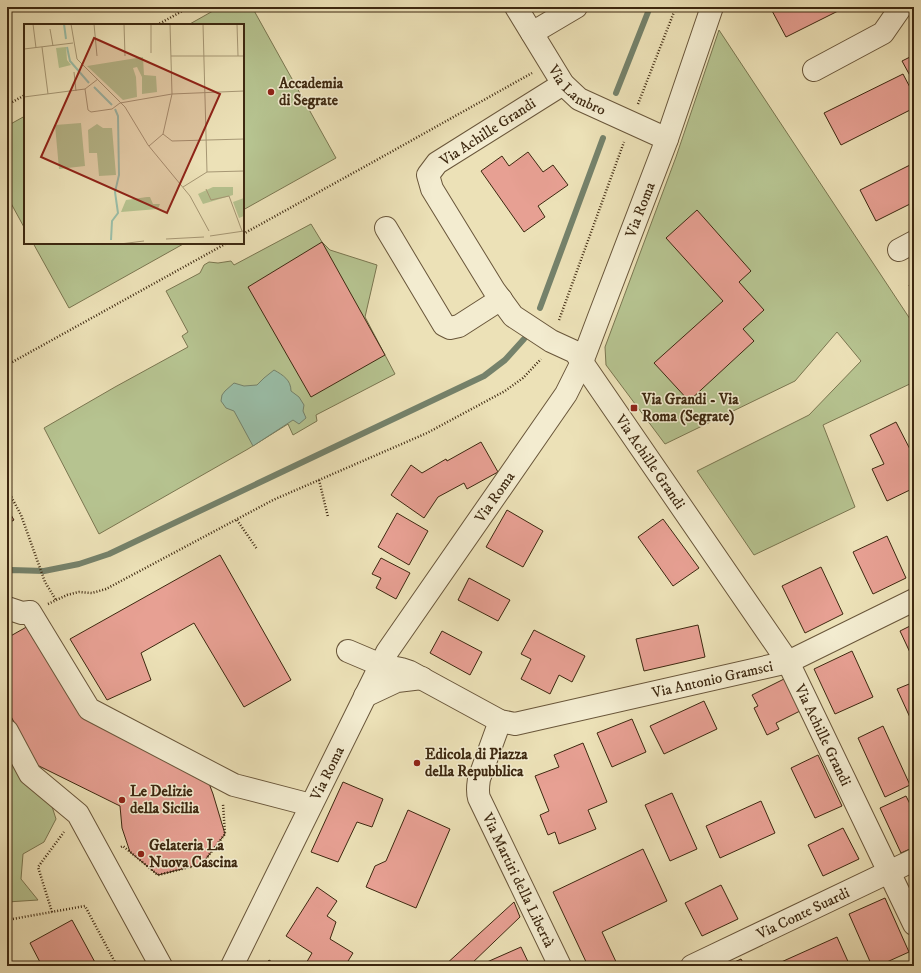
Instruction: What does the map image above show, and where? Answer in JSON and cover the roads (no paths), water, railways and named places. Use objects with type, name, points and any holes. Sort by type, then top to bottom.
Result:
[{"type":"street","name":"Via Lambro","points":[[516,7],[563,84],[579,99],[667,139]]},
{"type":"street","points":[[532,33],[576,7]]},
{"type":"street","name":"Via Roma","points":[[232,966],[387,652],[566,394],[582,362],[667,139],[712,7]]},
{"type":"street","points":[[814,70],[883,33],[901,7]]},
{"type":"street","name":"Via Achille Grandi","points":[[563,84],[437,163],[428,175],[432,189],[494,290],[514,316],[551,341],[575,352],[788,662],[914,924]]},
{"type":"street","points":[[386,228],[444,324],[450,328],[459,326],[501,299]]},
{"type":"street","name":"Via Antonio Gramsci","points":[[500,722],[511,724],[520,723],[788,662],[914,600]]},
{"type":"street","points":[[7,608],[22,613],[30,612],[89,710],[234,785],[311,806]]},
{"type":"street","points":[[348,651],[381,665],[406,670],[500,722]]},
{"type":"street","points":[[366,696],[397,681],[422,678]]},
{"type":"street","name":"Via Martiri della Libertà","points":[[500,722],[480,779],[478,794],[560,966]]},
{"type":"street","points":[[7,731],[30,774],[78,814],[161,966]]},
{"type":"street","name":"Via Conte Suardi","points":[[692,966],[914,860]]},
{"type":"waterway","points":[[616,93],[650,7]]},
{"type":"waterway","points":[[540,308],[603,138]]},
{"type":"waterway","points":[[7,571],[44,571],[79,564],[109,554],[484,376],[505,360],[524,339]]},
{"type":"place","name":"Accademia di Segrate","points":[[271,92]]},
{"type":"place","name":"Via Grandi - Via Roma (Segrate)","points":[[634,408]]},
{"type":"place","name":"Edicola di Piazza della Repubblica","points":[[417,763]]},
{"type":"place","name":"Le Delizie della Sicilia","points":[[122,800]]},
{"type":"place","name":"Gelateria La Nuova Cascina","points":[[141,854]]}]
